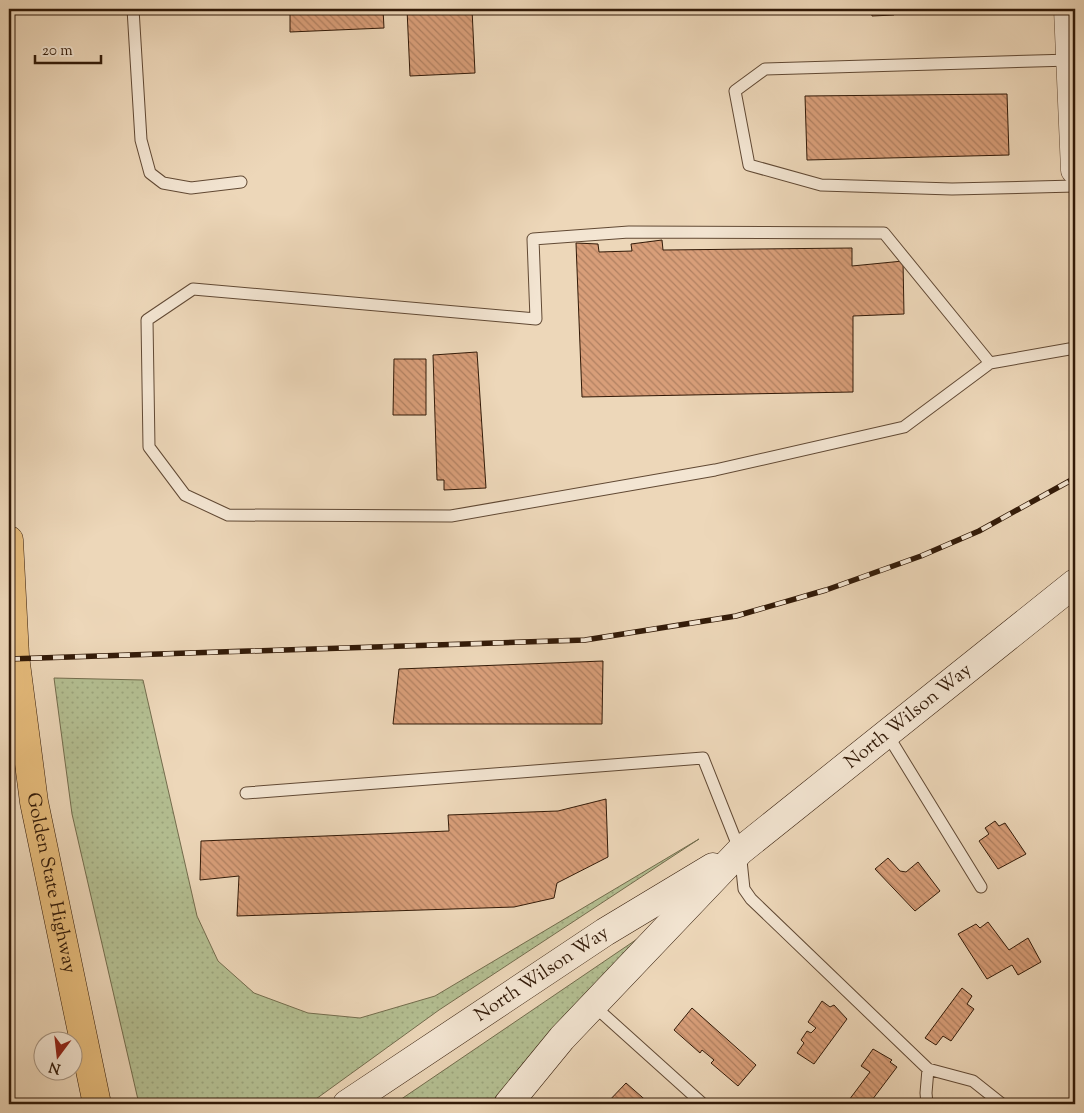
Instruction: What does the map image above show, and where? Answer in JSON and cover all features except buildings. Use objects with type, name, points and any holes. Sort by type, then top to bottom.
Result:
[{"type":"highway","name":"Golden State Highway","points":[[9,540],[15,656],[34,802],[97,1104]]},
{"type":"main road","points":[[1068,9],[1075,170]]},
{"type":"main road","name":"North Wilson Way","points":[[347,1104],[604,932],[740,851],[1075,583]]},
{"type":"main road","name":"North Wilson Way","points":[[508,1104],[562,1038],[740,851]]},
{"type":"lane","points":[[133,9],[136,30],[141,140],[150,173],[163,183],[191,188],[241,182]]},
{"type":"lane","points":[[1070,60],[765,69],[735,91],[750,165],[821,185],[952,189],[1075,186]]},
{"type":"lane","points":[[990,363],[884,233],[628,232],[533,239],[536,319],[193,289],[147,320],[149,447],[185,495],[228,516],[451,516],[716,470],[904,427],[990,363],[1075,348]]},
{"type":"lane","points":[[887,734],[981,887]]},
{"type":"lane","points":[[246,793],[703,758],[740,851],[744,889],[751,899],[928,1069],[973,1081],[1002,1104]]},
{"type":"lane","points":[[593,1005],[703,1104]]},
{"type":"lane","points":[[927,1104],[928,1069]]},
{"type":"green space","points":[[54,678],[143,680],[197,916],[218,961],[254,993],[308,1013],[360,1018],[435,996],[699,839],[439,1010],[309,1104],[139,1104],[72,814]]},
{"type":"green space","points":[[646,933],[490,1104],[394,1104]]},
{"type":"railway","points":[[9,659],[585,640],[736,616],[826,590],[921,556],[979,531],[1075,478]]}]
